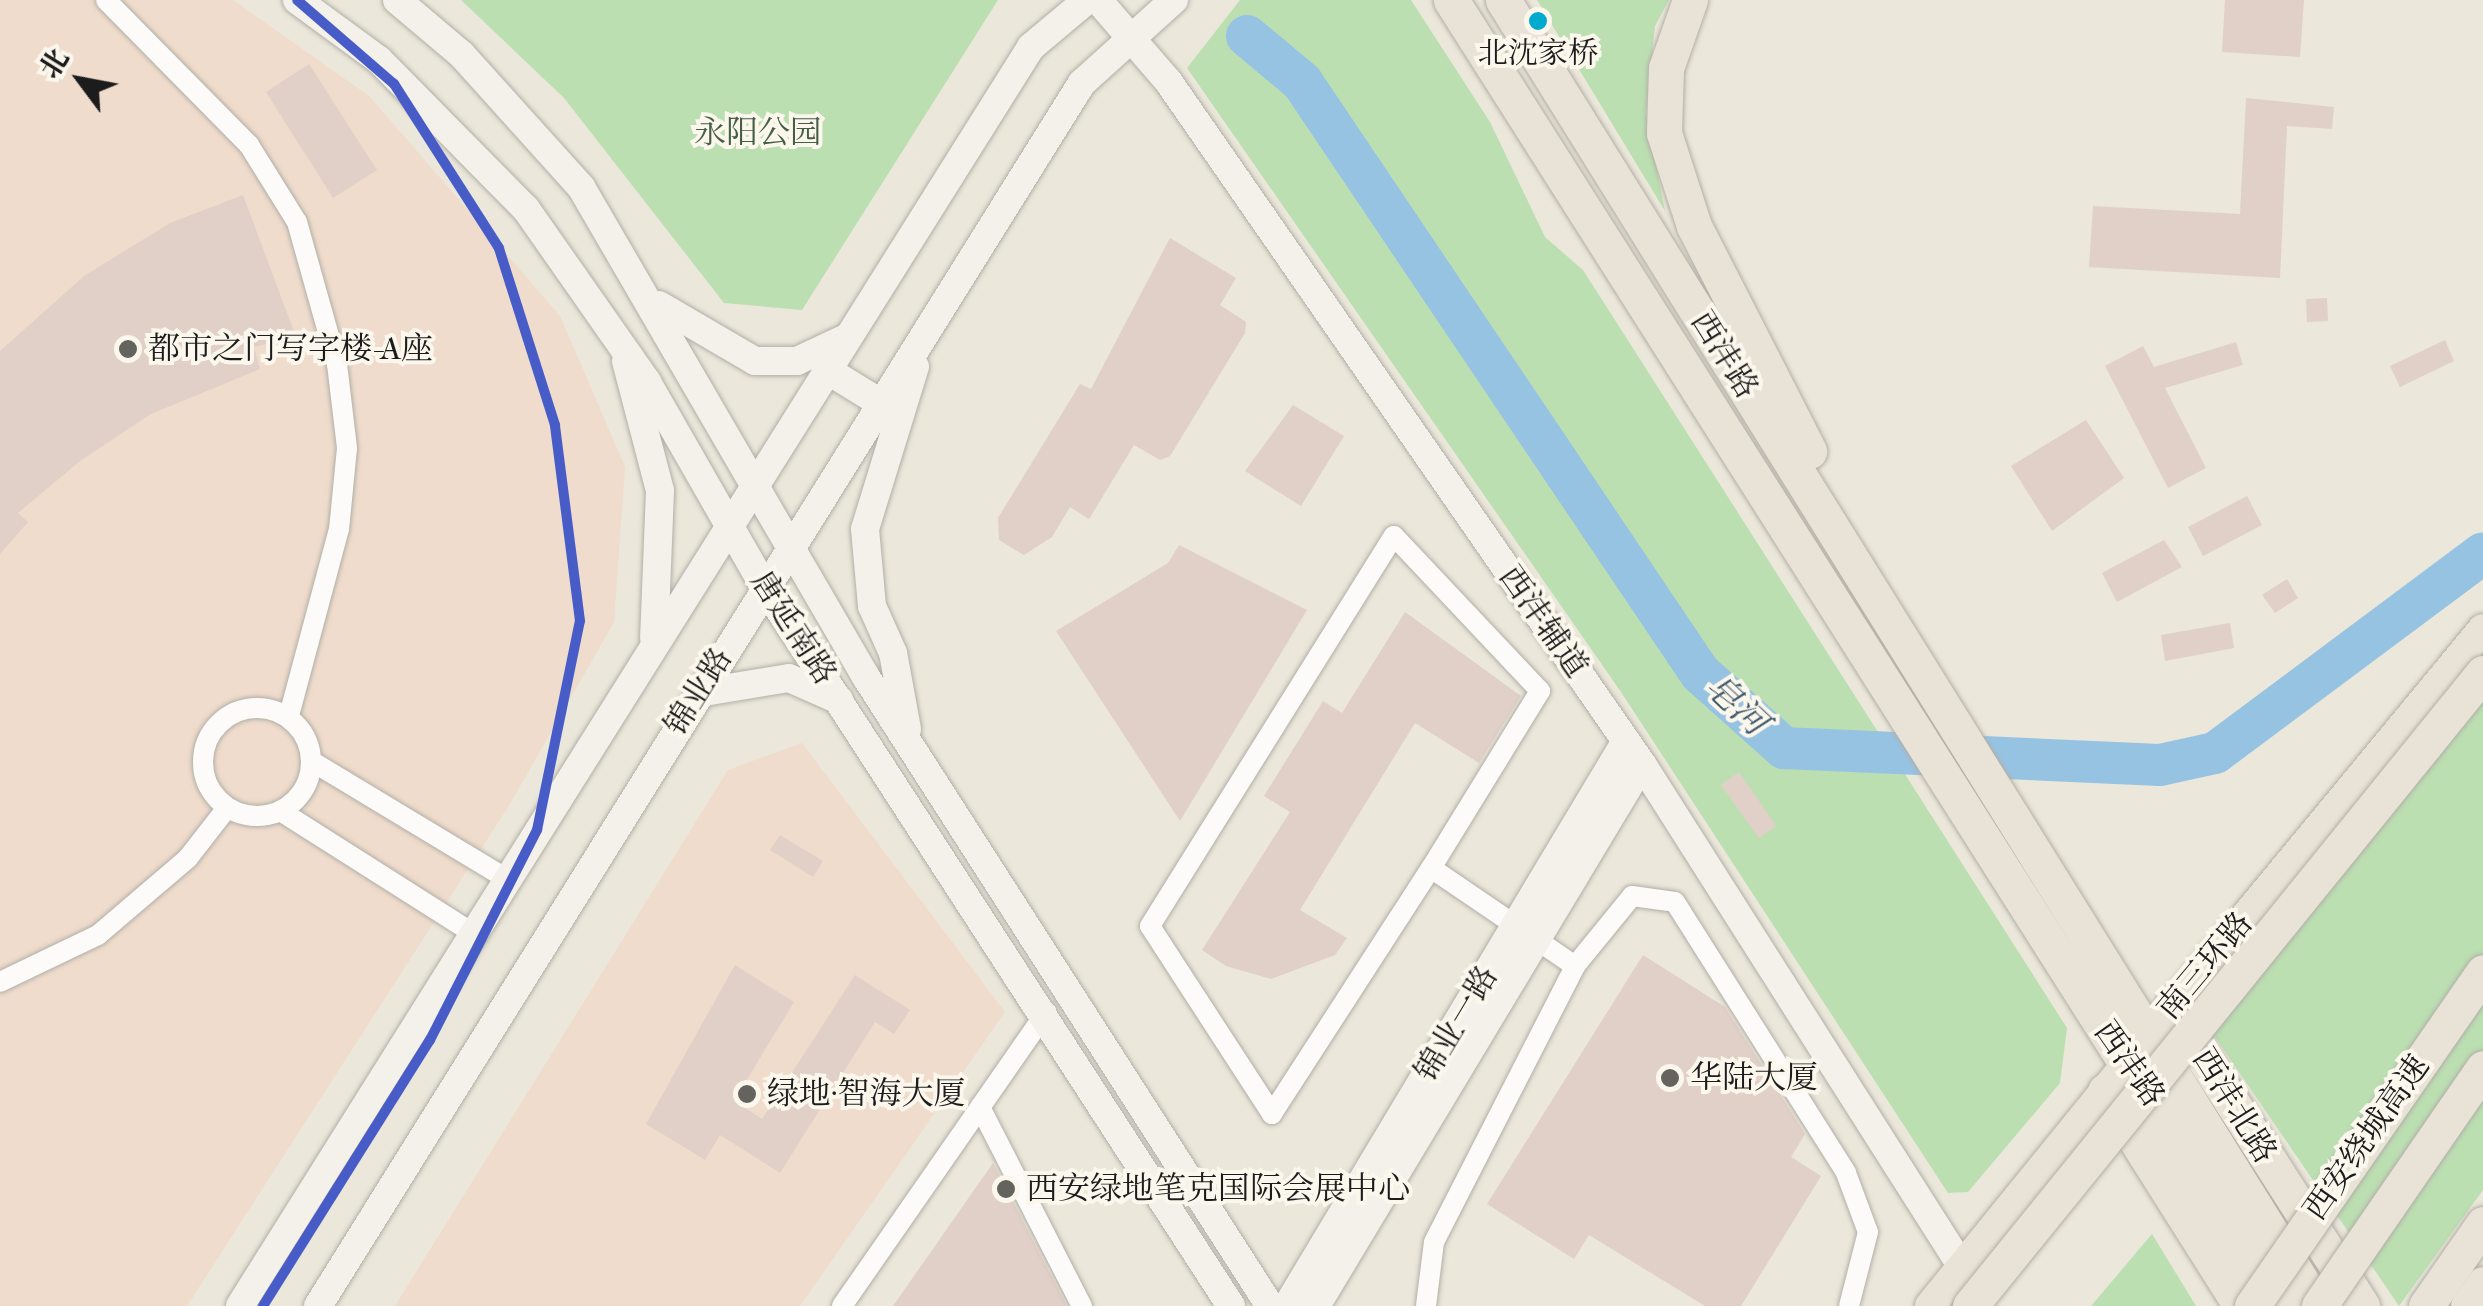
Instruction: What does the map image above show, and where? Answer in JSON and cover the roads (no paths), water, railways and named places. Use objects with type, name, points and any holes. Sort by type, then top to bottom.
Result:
[{"type":"highway","name":"西沣路","points":[[1451,0],[1938,776],[2151,1033],[2280,1306]]},
{"type":"highway","name":"西沣路","points":[[1503,0],[2318,1306]]},
{"type":"highway","points":[[1690,0],[1666,68],[1664,133],[1694,226],[1916,661]]},
{"type":"highway","name":"南三环路","points":[[1970,1306],[2478,650]]},
{"type":"highway","name":"西安绕城高速","points":[[2252,1306],[2483,972]]},
{"type":"highway","name":"西沣北路","points":[[2151,1033],[2362,1306]]},
{"type":"highway","name":"西安绕城高速","points":[[2318,1306],[2483,1068]]},
{"type":"highway","points":[[2105,1091],[2242,1306]]},
{"type":"highway","points":[[2426,1306],[2483,1224]]},
{"type":"main road","name":"唐延南路","points":[[297,0],[379,60],[526,209],[624,350],[764,586],[1046,1012],[1230,1306]]},
{"type":"main road","name":"唐延南路","points":[[397,0],[462,55],[581,188],[756,481],[788,546],[910,746],[1270,1306]]},
{"type":"main road","name":"锦业路","points":[[240,1306],[1031,47],[1086,0]]},
{"type":"main road","name":"西沣辅道","points":[[1098,0],[1132,40],[1634,752],[1960,1264]]},
{"type":"main road","name":"锦业路","points":[[318,1306],[788,546],[1082,83],[1174,0]]},
{"type":"main road","points":[[648,298],[755,360],[797,361],[848,338]]},
{"type":"main road","points":[[910,746],[892,653],[872,606],[866,529],[932,320]]},
{"type":"main road","points":[[624,350],[660,491],[653,646]]},
{"type":"main road","points":[[827,370],[879,402]]},
{"type":"main road","name":"南三环路","points":[[1930,1306],[1960,1264],[2151,1033],[2478,650]]},
{"type":"main road","points":[[698,693],[789,678],[839,700]]},
{"type":"main road","name":"锦业一路","points":[[1316,1306],[1527,932],[1634,752]]},
{"type":"main road","name":"锦业一路","points":[[1288,1306],[1527,932]]},
{"type":"main road","points":[[2466,1306],[2483,1282]]},
{"type":"street","points":[[106,0],[249,144],[297,222],[338,364],[346,448],[339,529],[289,716],[313,762],[507,879]]},
{"type":"street","points":[[1394,536],[1540,691],[1431,868],[1272,1114],[1150,926],[1394,536]]},
{"type":"street","points":[[226,809],[204,768],[221,718],[239,709],[289,716]]},
{"type":"street","points":[[282,812],[303,794],[313,762]]},
{"type":"street","points":[[226,809],[282,812],[473,933]]},
{"type":"street","points":[[0,982],[98,936],[188,858],[226,809]]},
{"type":"street","points":[[1431,868],[1575,966]]},
{"type":"street","points":[[1426,1306],[1434,1242],[1575,966],[1632,896],[1674,902],[1846,1173],[1868,1232],[1849,1306]]},
{"type":"street","points":[[842,1306],[1046,1012]]},
{"type":"street","points":[[980,1107],[1082,1306]]},
{"type":"waterway","name":"皂河","points":[[1247,36],[1302,82],[1700,673],[1784,748],[2160,765],[2215,753],[2483,553]]},
{"type":"place","name":"北沈家桥","points":[[1538,21]]},
{"type":"place","name":"都市之门写字楼-A座","points":[[128,349]]},
{"type":"place","name":"华陆大厦","points":[[1670,1078]]},
{"type":"place","name":"绿地·智海大厦","points":[[747,1094]]},
{"type":"place","name":"西安绿地笔克国际会展中心","points":[[1006,1189]]},
{"type":"park label","name":"永阳公园","points":[[758,133]]}]
